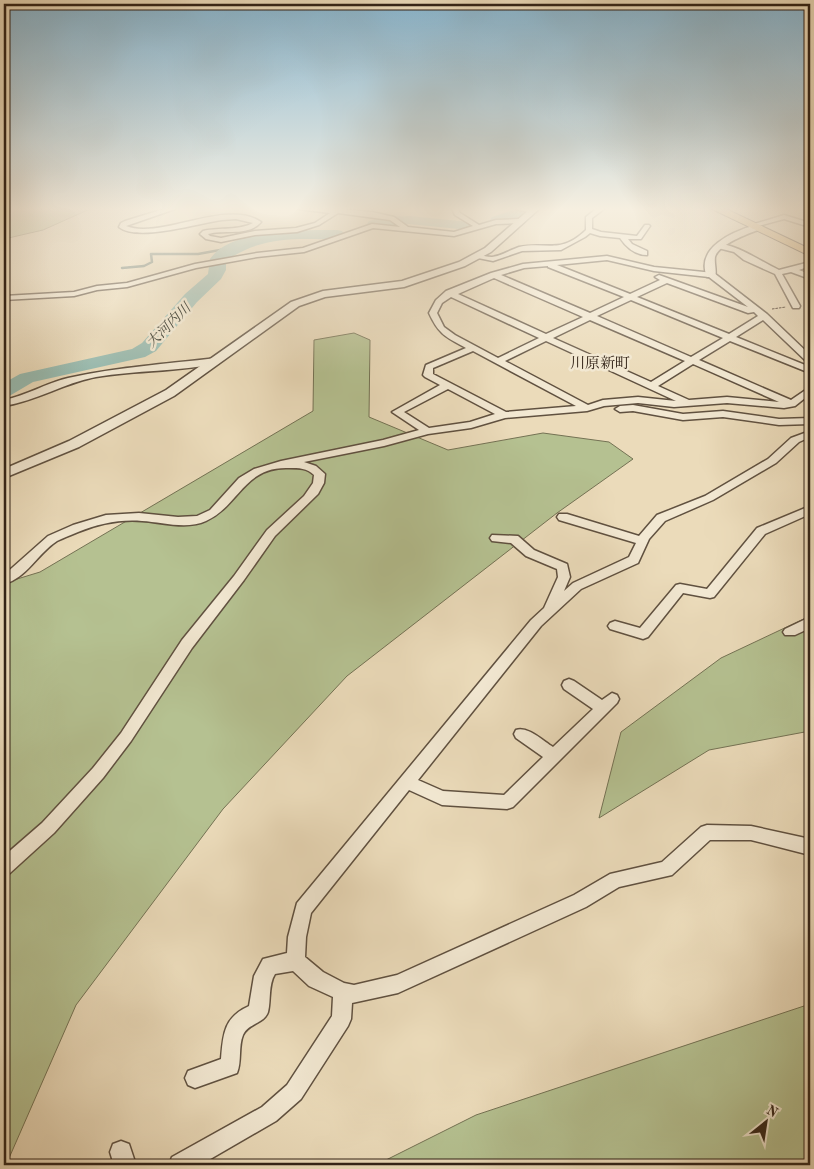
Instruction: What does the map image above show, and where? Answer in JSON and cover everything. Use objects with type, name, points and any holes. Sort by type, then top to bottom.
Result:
[{"type":"street","points":[[4,298],[74,294],[98,288],[127,285],[186,268],[210,264]]},
{"type":"street","points":[[4,474],[74,444],[170,393],[300,302],[323,294],[404,284],[459,264]]},
{"type":"street","points":[[542,264],[523,266],[494,275],[449,294],[438,302],[433,313],[440,328],[452,338],[587,408],[619,400],[674,404],[727,400],[768,405],[792,404],[810,390]]},
{"type":"street","points":[[547,264],[810,370]]},
{"type":"street","points":[[625,264],[761,314]]},
{"type":"street","points":[[632,264],[711,275],[761,314],[810,360]]},
{"type":"street","points":[[711,264],[711,275]]},
{"type":"street","points":[[758,264],[778,273],[796,306]]},
{"type":"street","points":[[778,273],[810,264]]},
{"type":"street","points":[[791,269],[810,277]]},
{"type":"street","points":[[494,275],[792,404]]},
{"type":"street","points":[[498,361],[666,280]]},
{"type":"street","points":[[449,294],[691,404]]},
{"type":"street","points":[[651,386],[730,338],[761,314]]},
{"type":"street","points":[[473,348],[429,368],[428,375],[504,415]]},
{"type":"street","points":[[4,403],[16,401],[66,381],[97,374],[216,361]]},
{"type":"street","points":[[427,431],[397,412],[448,385]]},
{"type":"street","points":[[4,580],[14,574],[52,540],[77,528],[106,519],[139,517],[178,521],[199,520],[214,513],[243,480],[258,471],[281,464],[384,443],[427,431],[471,425],[504,415],[587,408],[633,408],[683,417],[723,414],[779,422],[810,420]]},
{"type":"street","points":[[810,434],[796,440],[772,460],[708,498],[661,518],[642,541],[634,560],[577,586],[536,623],[303,910],[297,937],[296,960],[316,979],[343,992],[354,994],[398,984],[580,901],[616,880],[666,869],[707,832],[751,834],[810,847]]},
{"type":"street","points":[[4,867],[48,828],[98,773],[126,737],[187,644],[218,607],[267,538],[311,494],[319,483],[320,474],[315,469],[304,465],[281,464]]},
{"type":"street","points":[[615,626],[643,634],[680,588],[710,594],[761,531],[810,510]]},
{"type":"street","points":[[563,517],[642,541]]},
{"type":"street","points":[[496,538],[514,539],[530,552],[562,567],[564,577],[546,614]]},
{"type":"street","points":[[790,632],[810,622]]},
{"type":"street","points":[[407,782],[442,798],[507,802],[607,704],[569,685]]},
{"type":"street","points":[[521,734],[554,756]]},
{"type":"street","points":[[195,1078],[230,1066],[234,1030],[243,1018],[258,1012],[263,976],[270,966],[296,960]]},
{"type":"street","points":[[180,1165],[269,1114],[294,1092],[340,1019],[343,992]]},
{"type":"path","points":[[761,314],[796,306]]},
{"type":"green space","points":[[354,333],[370,340],[369,417],[448,450],[543,433],[609,442],[633,459],[557,513],[347,676],[223,809],[76,1005],[6,1165],[4,1165],[4,583],[40,572],[313,411],[314,340]]},
{"type":"green space","points":[[810,616],[810,731],[709,750],[599,818],[621,732],[721,658]]},
{"type":"green space","points":[[810,1004],[810,1165],[376,1165],[476,1115]]},
{"type":"waterway","points":[[122,268],[144,266],[149,264]]},
{"type":"waterway","name":"大河内川","points":[[4,391],[27,378],[138,353],[149,347],[191,298],[215,276],[218,270],[218,264]]},
{"type":"district","name":"川原新町","points":[[600,363]]}]
